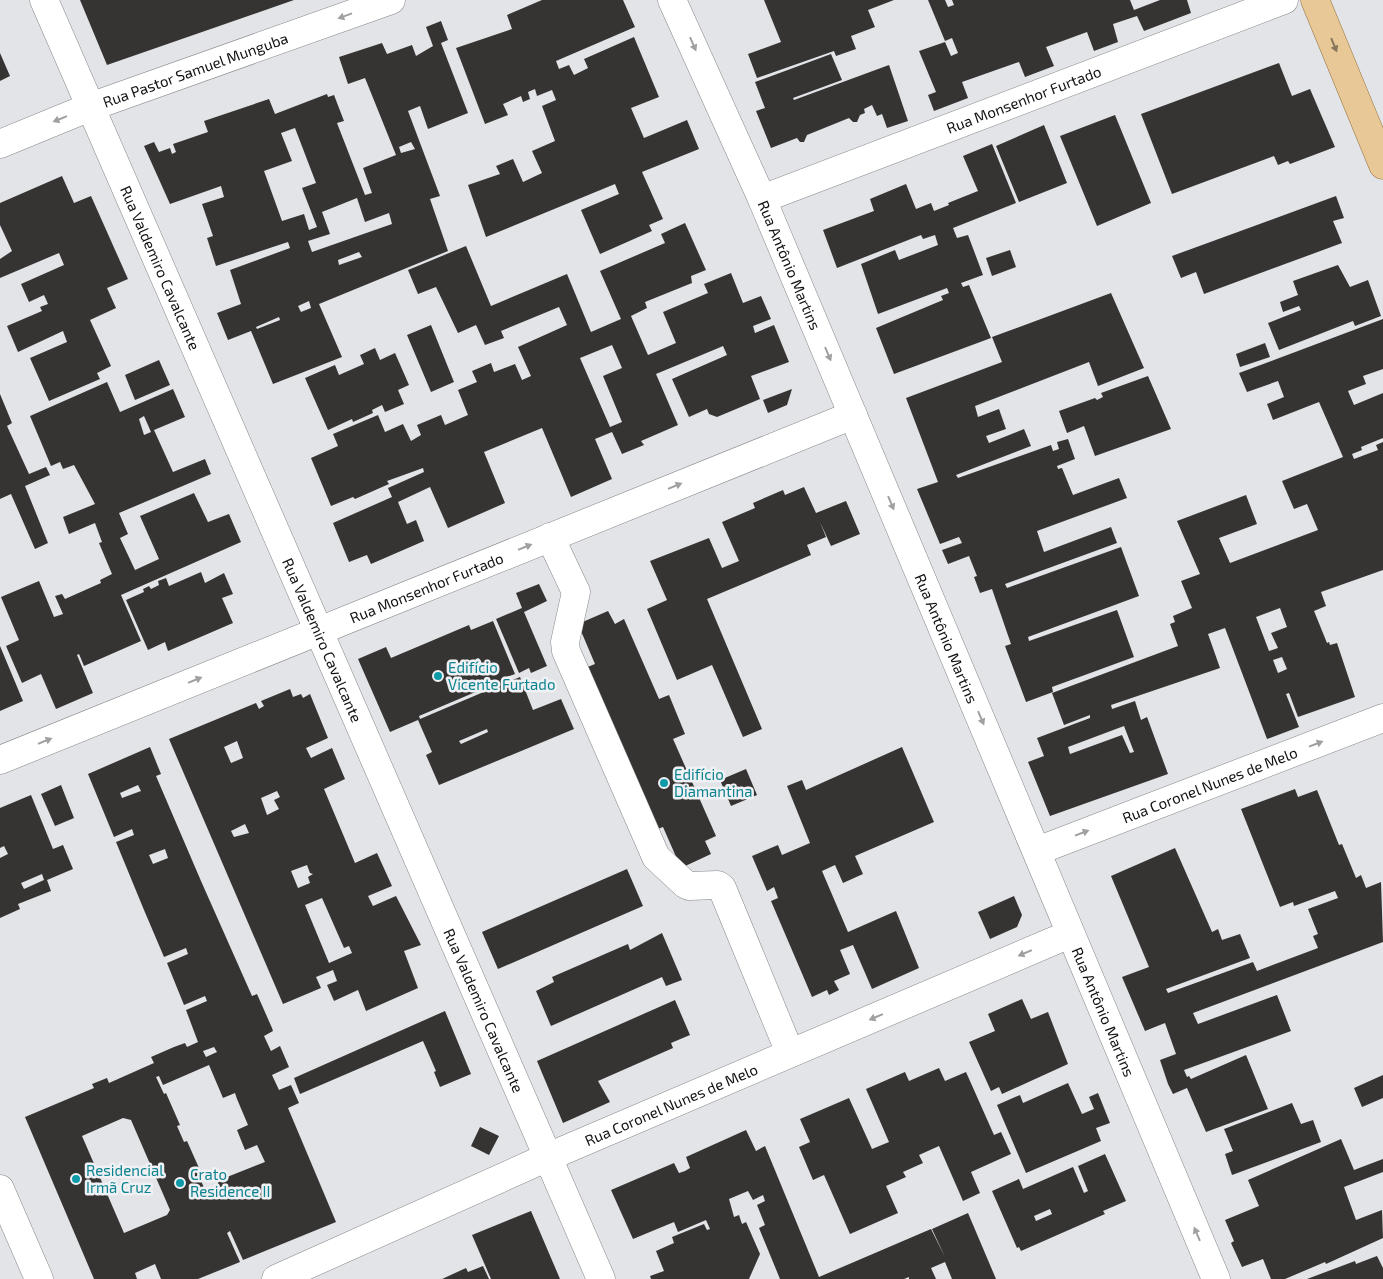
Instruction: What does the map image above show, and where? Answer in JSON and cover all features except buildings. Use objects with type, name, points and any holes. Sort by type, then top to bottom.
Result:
[{"type":"main road","points":[[1315,0],[1383,165]]},
{"type":"street","name":"Rua Valdemiro Cavalcante","points":[[44,0],[601,1279]]},
{"type":"street","name":"Rua Pastor Samuel Munguba","points":[[0,144],[90,107],[391,0]]},
{"type":"street","name":"Rua Antônio Martins","points":[[672,0],[762,199],[1216,1279]]},
{"type":"street","name":"Rua Monsenhor Furtado","points":[[762,199],[1284,0]]},
{"type":"street","name":"Rua Monsenhor Furtado","points":[[0,760],[853,415]]},
{"type":"street","points":[[550,537],[576,592],[565,642],[566,651],[656,856],[680,880],[689,886],[718,885],[722,888],[790,1054]]},
{"type":"street","name":"Rua Coronel Nunes de Melo","points":[[1037,851],[1383,718]]},
{"type":"street","name":"Rua Coronel Nunes de Melo","points":[[276,1279],[548,1157],[1070,934]]},
{"type":"street","points":[[0,1188],[39,1279]]},
{"type":"street","points":[[0,1237],[28,1252]]},
{"type":"place","name":"Edifício Vicente Furtado","points":[[438,676]]},
{"type":"place","name":"Edifício Diamantina","points":[[664,783]]},
{"type":"place","name":"Residencial Irmã Cruz","points":[[76,1179]]},
{"type":"place","name":"Crato Residence II","points":[[180,1183]]}]
